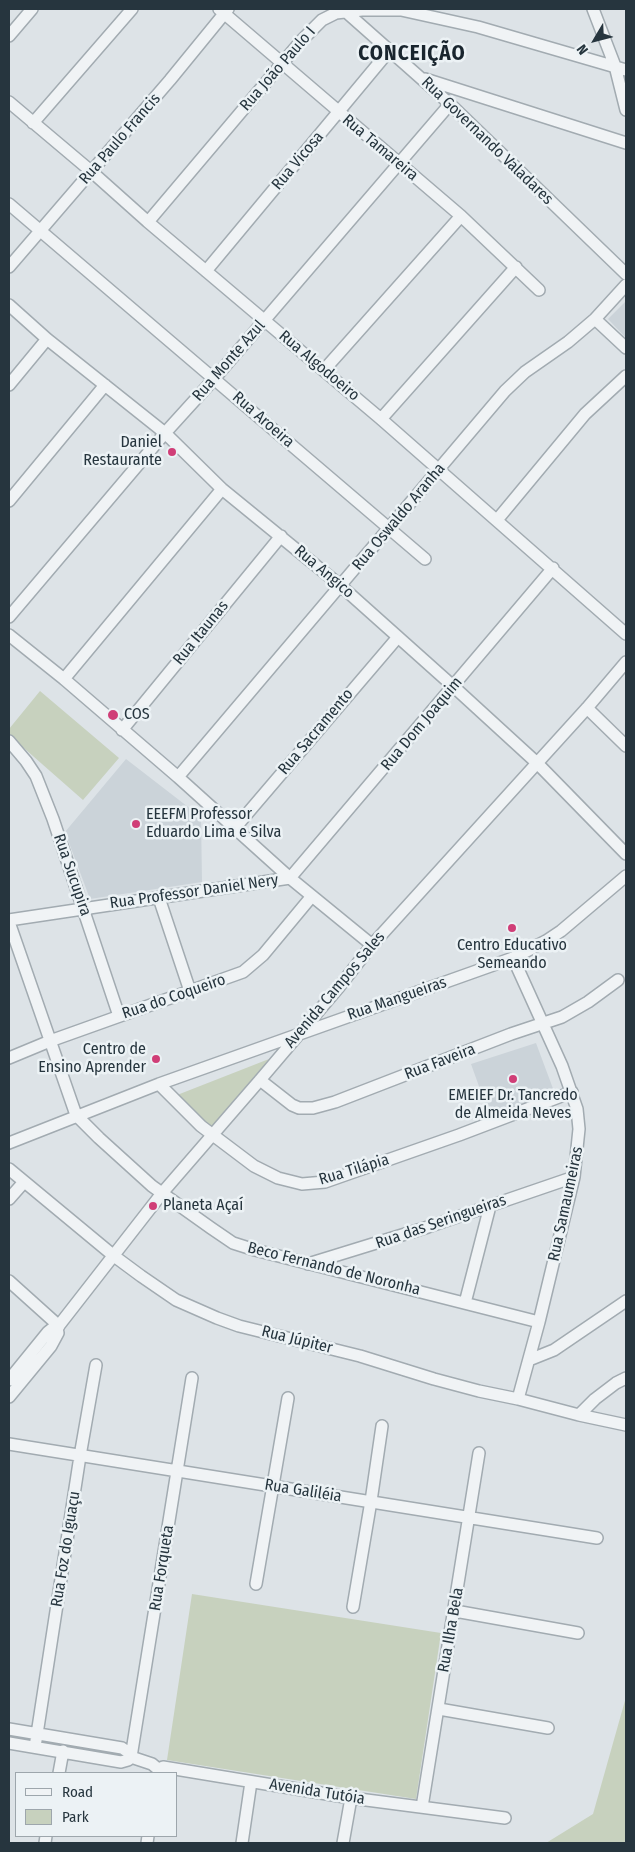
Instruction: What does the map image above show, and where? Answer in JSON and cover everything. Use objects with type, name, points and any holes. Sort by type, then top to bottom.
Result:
[{"type":"street","points":[[9,36],[32,9]]},
{"type":"street","points":[[33,124],[132,9]]},
{"type":"street","name":"Rua João Paulo I","points":[[148,222],[282,62],[322,20],[336,13],[378,9],[401,10],[496,32],[626,70]]},
{"type":"street","points":[[593,9],[614,66],[626,110]]},
{"type":"street","name":"Rua Tamareira","points":[[224,10],[338,112],[461,216],[539,290]]},
{"type":"street","name":"Rua Paulo Francis","points":[[9,267],[170,80],[224,10]]},
{"type":"street","name":"Rua Governando Valadares","points":[[345,12],[450,104],[626,274]]},
{"type":"street","name":"Rua Vicosa","points":[[206,271],[389,51]]},
{"type":"street","points":[[422,78],[626,143]]},
{"type":"street","name":"Rua Algodoeiro","points":[[9,102],[381,419],[626,634]]},
{"type":"street","name":"Rua Monte Azul","points":[[9,617],[165,433],[450,104]]},
{"type":"street","name":"Rua Aroeira","points":[[9,204],[425,559]]},
{"type":"street","points":[[324,370],[461,216]]},
{"type":"street","points":[[381,419],[516,267]]},
{"type":"street","name":"Rua Oswaldo Aranha","points":[[178,777],[514,381],[568,342],[595,319],[626,285]]},
{"type":"street","name":"Rua Angico","points":[[9,305],[48,339],[165,433],[222,489],[341,586],[537,763],[626,854]]},
{"type":"street","points":[[595,319],[626,348]]},
{"type":"street","points":[[9,385],[48,339]]},
{"type":"street","points":[[497,520],[574,426],[626,376]]},
{"type":"street","points":[[9,501],[105,385]]},
{"type":"street","points":[[64,679],[222,489]]},
{"type":"street","name":"Rua Itaunas","points":[[122,730],[281,536]]},
{"type":"street","name":"Rua Dom Joaquim","points":[[290,878],[553,568]]},
{"type":"street","points":[[9,636],[64,679],[178,777],[290,878],[372,945]]},
{"type":"street","name":"Rua Sacramento","points":[[235,828],[398,637]]},
{"type":"street","name":"Avenida Campos Sales","points":[[9,1380],[51,1329],[58,1327],[163,1192],[339,987],[372,945],[587,708],[626,662]]},
{"type":"street","points":[[587,708],[626,746]]},
{"type":"street","name":"Rua Sucupira","points":[[9,742],[26,760],[36,776],[53,819],[119,1016]]},
{"type":"street","name":"Rua Mangueiras","points":[[9,1143],[159,1084],[513,958],[546,941],[626,876]]},
{"type":"street","name":"Rua Professor Daniel Nery","points":[[9,921],[290,878]]},
{"type":"street","name":"Rua do Coqueiro","points":[[9,1058],[50,1041],[226,980],[243,972],[256,963],[312,896]]},
{"type":"street","points":[[159,898],[190,991]]},
{"type":"street","name":"Beco Fernando de Noronha","points":[[9,921],[76,1116],[152,1186],[234,1243],[276,1257],[465,1302],[539,1322]]},
{"type":"street","name":"Rua Samaumeiras","points":[[513,958],[544,1024],[572,1092],[580,1128],[574,1177],[539,1322],[518,1399]]},
{"type":"street","name":"Rua Faveira","points":[[260,1080],[292,1105],[299,1108],[313,1108],[335,1102],[512,1034],[544,1024],[575,1010],[618,980]]},
{"type":"street","name":"Rua Tilápia","points":[[159,1084],[212,1134],[254,1166],[278,1178],[302,1184],[325,1182],[451,1138],[572,1092]]},
{"type":"street","name":"Rua Júpiter","points":[[9,1169],[114,1256],[176,1300],[238,1326],[360,1356],[479,1391],[626,1425]]},
{"type":"street","name":"Rua das Seringueiras","points":[[306,1264],[364,1248],[574,1177]]},
{"type":"street","points":[[9,1199],[24,1182]]},
{"type":"street","points":[[465,1302],[490,1206]]},
{"type":"street","points":[[9,1281],[58,1327]]},
{"type":"street","points":[[529,1360],[554,1350],[626,1301]]},
{"type":"street","name":"Avenida Campos Sales","points":[[9,1398],[51,1346],[58,1334],[58,1327]]},
{"type":"street","name":"Rua Foz do Iguaçu","points":[[35,1747],[96,1365]]},
{"type":"street","name":"Rua Forqueta","points":[[131,1757],[192,1378]]},
{"type":"street","points":[[579,1415],[595,1399],[626,1378]]},
{"type":"street","points":[[256,1584],[288,1398]]},
{"type":"street","points":[[353,1607],[382,1426]]},
{"type":"street","name":"Rua Galiléia","points":[[9,1444],[597,1538]]},
{"type":"street","name":"Rua Ilha Bela","points":[[422,1807],[479,1453]]},
{"type":"street","points":[[455,1611],[578,1633]]},
{"type":"street","points":[[439,1709],[548,1728]]},
{"type":"street","name":"Avenida Tutóia","points":[[9,1730],[122,1748],[131,1757],[152,1764],[158,1771],[163,1767],[351,1798],[505,1818]]},
{"type":"street","name":"Avenida Tutóia","points":[[9,1743],[121,1762],[131,1757]]},
{"type":"street","points":[[58,1772],[63,1751]]},
{"type":"street","points":[[242,1843],[251,1782]]},
{"type":"street","points":[[344,1843],[351,1798]]},
{"type":"shaded area","points":[[626,301],[626,338],[608,319]]},
{"type":"shaded area","name":"EEEFM Professor Eduardo Lima e Silva","points":[[126,759],[201,817],[202,882],[90,899],[65,832]]},
{"type":"shaded area","name":"EMEIEF Dr. Tancredo de Almeida Neves","points":[[536,1043],[555,1094],[490,1117],[471,1064]]},
{"type":"green space","points":[[40,691],[119,758],[83,800],[9,735],[9,729]]},
{"type":"green space","points":[[269,1059],[211,1130],[172,1097]]},
{"type":"green space","points":[[192,1594],[441,1633],[416,1799],[167,1760]]},
{"type":"green space","points":[[626,1697],[626,1843],[546,1843],[593,1814]]},
{"type":"place","name":"Daniel Restaurante","points":[[172,452]]},
{"type":"place","name":"COS","points":[[113,715]]},
{"type":"place","name":"EEEFM Professor Eduardo Lima e Silva","points":[[136,824]]},
{"type":"place","name":"Centro Educativo Semeando","points":[[512,928]]},
{"type":"place","name":"Centro de Ensino Aprender","points":[[156,1059]]},
{"type":"place","name":"EMEIEF Dr. Tancredo de Almeida Neves","points":[[513,1079]]},
{"type":"place","name":"Planeta Açaí","points":[[153,1206]]},
{"type":"district","name":"CONCEIÇÃO","points":[[412,54]]}]
